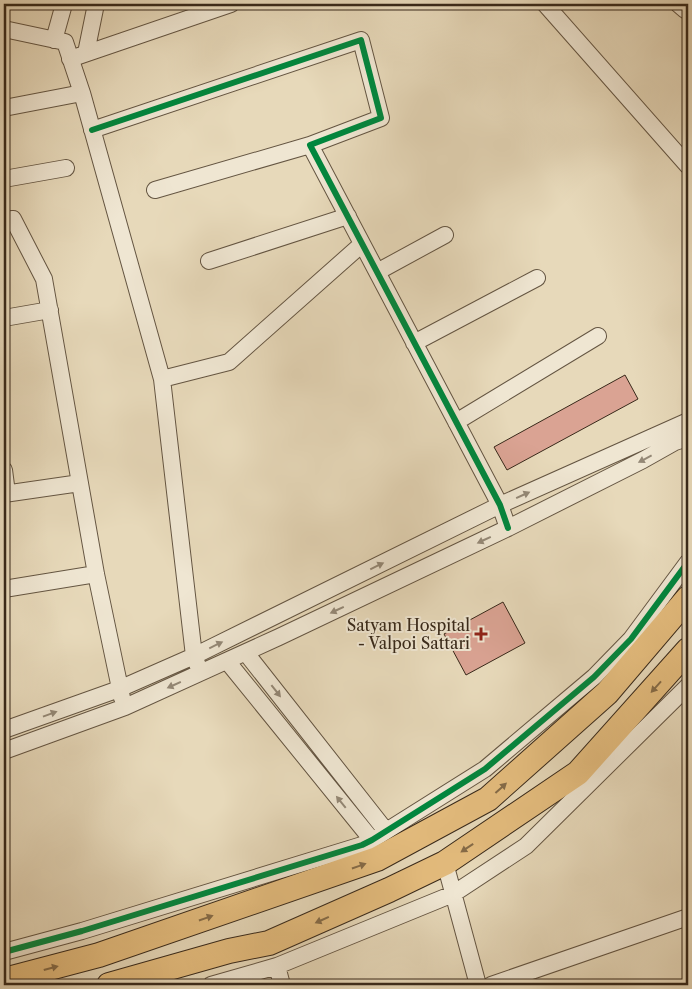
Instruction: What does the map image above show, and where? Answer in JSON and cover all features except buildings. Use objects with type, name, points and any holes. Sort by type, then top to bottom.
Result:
[{"type":"highway","points":[[4,980],[99,955],[377,860],[488,800],[607,694],[688,598]]},
{"type":"highway","points":[[109,985],[229,951],[269,943],[445,863],[578,773],[688,650]]},
{"type":"street","points":[[54,40],[64,4]]},
{"type":"street","points":[[86,53],[96,4]]},
{"type":"street","points":[[70,59],[231,4]]},
{"type":"street","points":[[545,4],[688,166]]},
{"type":"street","points":[[678,4],[685,10],[688,10]]},
{"type":"street","points":[[4,29],[65,42],[82,93],[162,379],[194,656],[200,673]]},
{"type":"street","points":[[92,130],[361,40],[381,118],[310,145],[155,190]]},
{"type":"street","points":[[4,108],[82,93]]},
{"type":"street","points":[[310,145],[500,505],[508,528]]},
{"type":"street","points":[[4,180],[66,168]]},
{"type":"street","points":[[209,261],[348,216]]},
{"type":"street","points":[[4,220],[13,219],[44,279],[96,574],[119,688],[125,707]]},
{"type":"street","points":[[377,272],[445,235]]},
{"type":"street","points":[[162,379],[229,362],[362,244]]},
{"type":"street","points":[[414,343],[537,278]]},
{"type":"street","points":[[4,318],[50,310]]},
{"type":"street","points":[[456,422],[598,336]]},
{"type":"street","points":[[4,730],[119,688],[194,656],[500,505],[688,421]]},
{"type":"street","points":[[4,751],[125,707],[227,661],[508,528],[675,442],[688,438]]},
{"type":"street","points":[[4,470],[6,493],[80,483]]},
{"type":"street","points":[[4,952],[101,925],[362,845],[372,840],[500,758],[594,677],[632,639],[688,562]]},
{"type":"street","points":[[4,589],[96,574]]},
{"type":"street","points":[[246,652],[386,831]]},
{"type":"street","points":[[227,661],[372,840]]},
{"type":"street","points":[[211,985],[277,966],[453,894],[526,846],[688,686]]},
{"type":"street","points":[[445,863],[478,985]]},
{"type":"street","points":[[491,985],[688,917]]},
{"type":"street","points":[[277,966],[282,985]]},
{"type":"cycle path","points":[[92,130],[361,40],[381,118],[310,145],[500,505],[508,528]]},
{"type":"cycle path","points":[[4,952],[82,931],[362,845],[372,840],[485,769],[594,677],[631,639],[688,562]]},
{"type":"place","name":"Satyam Hospital - Valpoi Sattari","points":[[481,634]]}]
